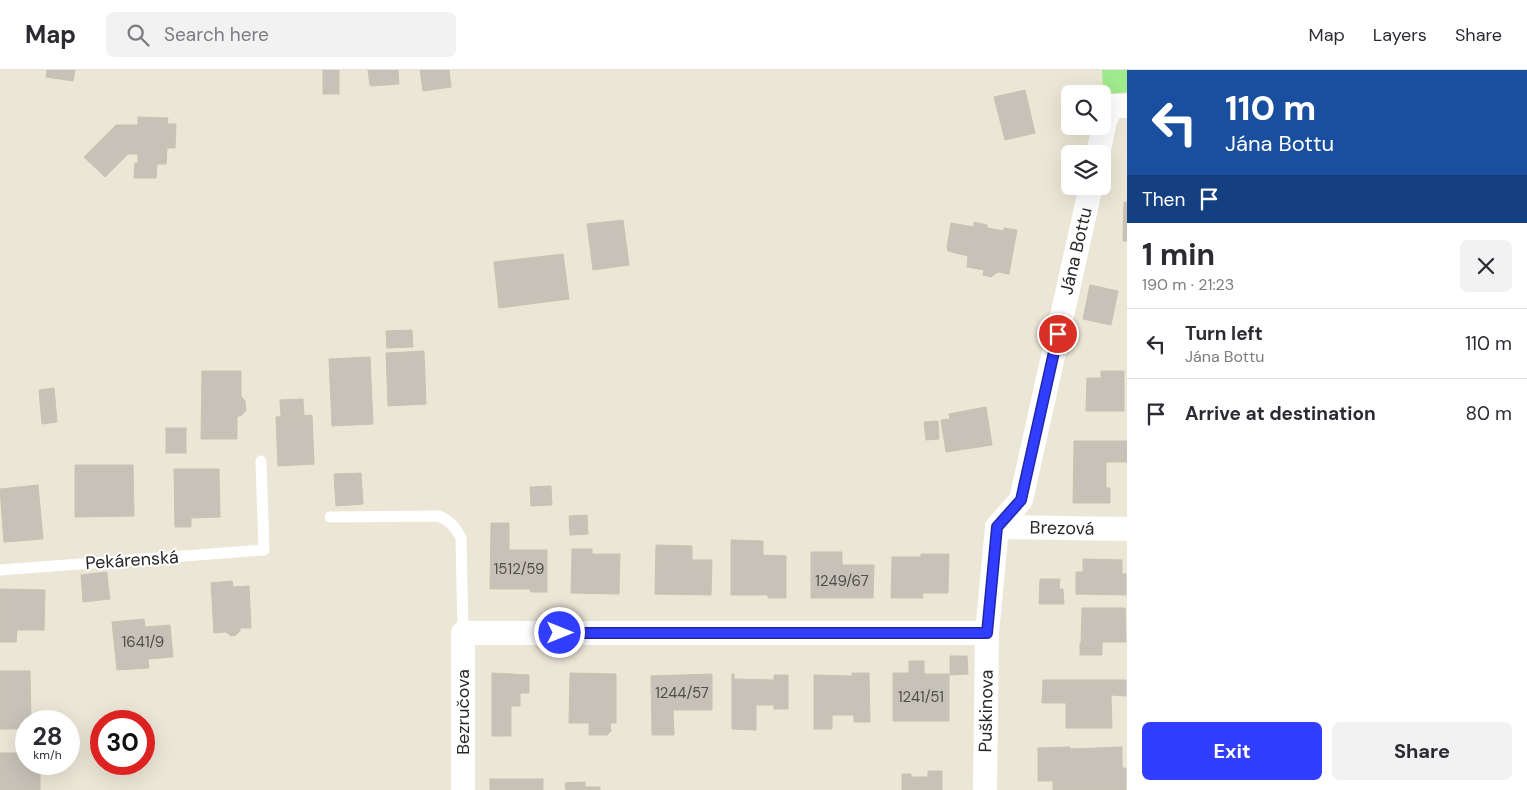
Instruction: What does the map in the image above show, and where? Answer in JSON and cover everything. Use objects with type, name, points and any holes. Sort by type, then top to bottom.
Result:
[{"type":"street","points":[[1100,145],[1105,121],[1112,106],[1127,106]]},
{"type":"street","name":"Jána Bottu","points":[[997,527],[1021,500],[1088,195]]},
{"type":"street","points":[[462,633],[987,633],[997,527]]},
{"type":"street","name":"Brezová","points":[[997,527],[1127,529]]},
{"type":"street","name":"Bezručova","points":[[462,633],[462,790]]},
{"type":"street","name":"Puškinova","points":[[984,790],[987,633]]},
{"type":"lane","name":"Pekárenská","points":[[0,570],[264,550],[260,462]]},
{"type":"lane","points":[[330,517],[438,516],[446,519],[456,527],[461,538],[462,633]]},
{"type":"green space","points":[[1102,70],[1127,70],[1127,92],[1111,94],[1111,85],[1103,85]]},
{"type":"building","points":[[47,70],[75,70],[73,81],[46,77]]},
{"type":"building","points":[[323,70],[339,70],[339,94],[323,94]]},
{"type":"building","points":[[368,70],[398,70],[399,84],[370,86]]},
{"type":"building","points":[[420,70],[449,70],[451,87],[423,91]]},
{"type":"building","points":[[1025,90],[1035,133],[1005,140],[994,97]]},
{"type":"building","points":[[138,117],[168,118],[167,124],[176,124],[175,148],[167,148],[166,164],[157,164],[156,178],[134,178],[138,154],[128,154],[105,177],[84,157],[116,125],[138,125]]},
{"type":"building","points":[[1124,202],[1127,202],[1127,241],[1123,241]]},
{"type":"building","points":[[623,220],[629,265],[593,270],[587,224]]},
{"type":"building","points":[[974,222],[987,225],[987,228],[1004,231],[1004,228],[1017,230],[1009,274],[998,272],[991,277],[983,275],[984,270],[967,267],[968,256],[948,251],[951,223],[974,227]]},
{"type":"building","points":[[563,254],[569,299],[499,308],[494,262]]},
{"type":"building","points":[[1090,285],[1118,291],[1111,325],[1083,319]]},
{"type":"building","points":[[412,330],[413,347],[387,348],[386,331]]},
{"type":"building","points":[[424,351],[426,404],[388,406],[386,353]]},
{"type":"building","points":[[370,357],[373,424],[332,426],[329,359]]},
{"type":"building","points":[[202,371],[241,371],[241,396],[245,401],[246,410],[241,416],[237,416],[237,439],[201,439]]},
{"type":"building","points":[[1101,371],[1124,371],[1124,411],[1086,411],[1087,378],[1101,378]]},
{"type":"building","points":[[54,388],[57,422],[42,424],[39,390]]},
{"type":"building","points":[[303,399],[304,416],[281,417],[280,400]]},
{"type":"building","points":[[986,407],[992,445],[946,452],[941,420],[950,419],[949,414]]},
{"type":"building","points":[[312,415],[314,464],[278,466],[276,417]]},
{"type":"building","points":[[938,421],[939,439],[926,440],[924,422]]},
{"type":"building","points":[[166,428],[186,428],[186,453],[166,453]]},
{"type":"building","points":[[1074,441],[1127,441],[1127,462],[1106,462],[1106,488],[1110,488],[1110,503],[1073,503]]},
{"type":"building","points":[[75,465],[133,465],[134,516],[75,517]]},
{"type":"building","points":[[174,469],[219,469],[220,517],[191,518],[191,527],[175,527]]},
{"type":"building","points":[[361,473],[363,504],[336,506],[334,474]]},
{"type":"building","points":[[38,485],[43,539],[4,542],[0,489]]},
{"type":"building","points":[[551,486],[552,505],[531,506],[530,487]]},
{"type":"building","points":[[587,515],[588,534],[570,535],[569,516]]},
{"type":"building","points":[[491,523],[509,523],[509,550],[547,550],[547,592],[531,592],[530,589],[490,589]]},
{"type":"building","points":[[731,540],[763,541],[763,555],[786,556],[786,598],[768,598],[768,595],[731,595]]},
{"type":"building","points":[[656,545],[692,546],[692,560],[712,560],[711,595],[655,594]]},
{"type":"building","points":[[572,549],[592,549],[592,554],[620,554],[619,594],[571,593]]},
{"type":"building","points":[[811,552],[842,552],[842,565],[874,565],[873,598],[811,598]]},
{"type":"building","points":[[921,554],[949,554],[948,593],[922,593],[923,598],[891,598],[892,557],[921,557]]},
{"type":"building","points":[[1083,559],[1122,560],[1122,574],[1126,574],[1126,595],[1076,594],[1076,572],[1083,572]]},
{"type":"building","points":[[107,572],[108,585],[82,588],[81,575]]},
{"type":"building","points":[[1040,579],[1060,579],[1059,589],[1063,589],[1064,604],[1039,604]]},
{"type":"building","points":[[232,581],[233,587],[249,586],[251,628],[240,628],[236,635],[231,636],[226,632],[214,633],[211,583]]},
{"type":"building","points":[[108,585],[110,599],[83,602],[82,588]]},
{"type":"building","points":[[0,589],[45,590],[44,630],[17,630],[16,642],[0,642]]},
{"type":"building","points":[[1082,608],[1125,608],[1126,642],[1102,642],[1102,655],[1080,655]]},
{"type":"building","points":[[144,619],[145,627],[170,625],[173,657],[148,659],[149,668],[117,670],[112,622]]},
{"type":"building","points":[[950,656],[967,656],[968,674],[950,675]]},
{"type":"building","points":[[909,661],[924,661],[924,674],[949,674],[949,721],[893,721],[893,673],[909,673]]},
{"type":"building","points":[[0,671],[30,671],[31,710],[15,710],[15,729],[0,729]]},
{"type":"building","points":[[492,673],[529,675],[529,693],[520,693],[520,706],[511,706],[511,736],[492,736]]},
{"type":"building","points":[[570,673],[616,674],[616,723],[610,723],[611,731],[607,735],[589,735],[589,723],[569,723]]},
{"type":"building","points":[[852,673],[869,673],[870,722],[854,722],[854,715],[832,715],[832,729],[814,729],[814,675],[852,676]]},
{"type":"building","points":[[712,674],[712,710],[673,710],[674,735],[652,735],[651,676]]},
{"type":"building","points":[[732,674],[734,674],[734,679],[774,680],[774,675],[788,675],[788,709],[774,709],[774,705],[756,705],[756,730],[732,729]]},
{"type":"building","points":[[1043,680],[1126,680],[1126,696],[1111,695],[1112,728],[1066,728],[1066,703],[1042,703]]},
{"type":"building","points":[[1070,747],[1070,749],[1122,747],[1122,767],[1126,769],[1126,790],[1053,790],[1053,781],[1038,781],[1038,748]]},
{"type":"building","points":[[0,753],[15,753],[15,775],[40,775],[40,790],[0,790]]},
{"type":"building","points":[[928,771],[942,771],[942,790],[902,790],[902,774],[911,774],[911,777],[928,777]]},
{"type":"building","points":[[490,779],[543,779],[543,790],[490,790]]},
{"type":"building","points":[[585,782],[585,787],[600,787],[600,790],[566,790],[565,783]]},
{"type":"route","points":[[560,633],[987,633],[997,527],[1021,500],[1058,334]]}]
